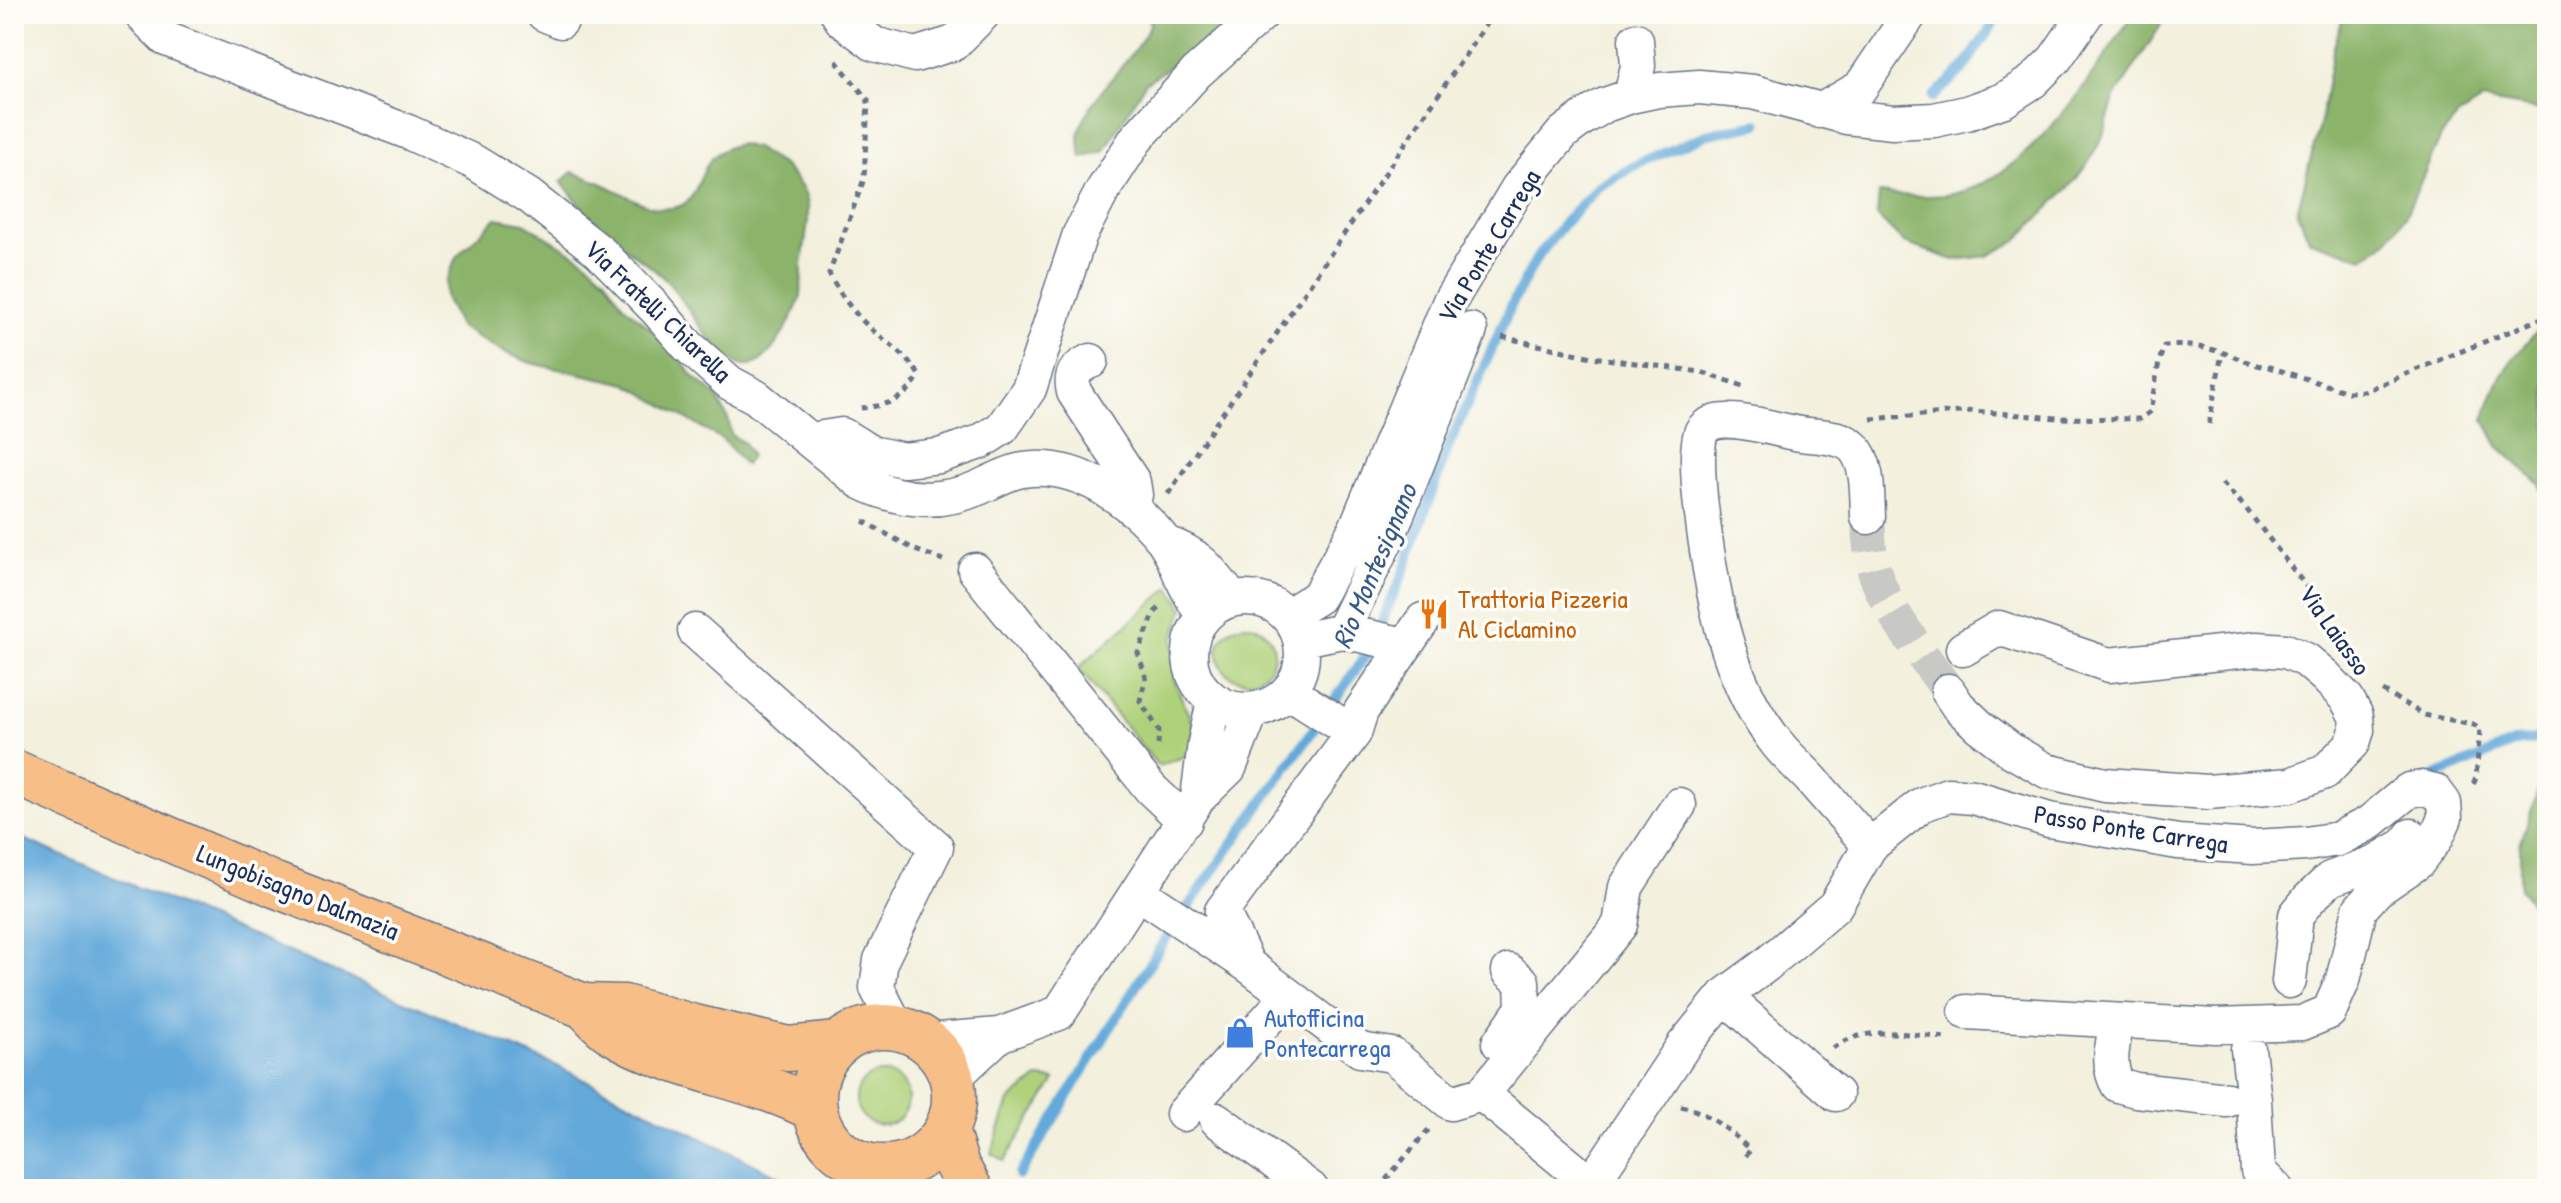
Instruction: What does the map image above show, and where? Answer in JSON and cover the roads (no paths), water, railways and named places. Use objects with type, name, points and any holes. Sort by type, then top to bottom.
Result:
[{"type":"main road","name":"Lungobisagno Dalmazia","points":[[14,772],[275,885],[584,1006],[624,1007],[788,1049],[882,1029]]},
{"type":"main road","name":"Lungobisagno Dalmazia","points":[[584,1006],[609,1030],[655,1054],[786,1094],[814,1109]]},
{"type":"main road","points":[[882,1029],[937,1051],[952,1079],[954,1105],[946,1130],[922,1157],[899,1167],[902,1179],[861,1165],[839,1153],[823,1133],[814,1109],[814,1091],[826,1057],[882,1029]]},
{"type":"main road","points":[[946,1130],[957,1166],[970,1189]]},
{"type":"street","name":"Via Fratelli Chiarella","points":[[141,14],[166,39],[408,132],[474,162],[529,196],[600,252],[687,345],[730,383],[756,397],[861,482],[880,492],[932,501],[961,496],[1021,470],[1050,468],[1083,477],[1131,508],[1165,543],[1204,617]]},
{"type":"street","points":[[840,17],[874,44],[915,55],[954,43],[983,14]]},
{"type":"street","points":[[810,440],[842,435],[871,453],[904,460],[939,456],[980,442],[1002,428],[1029,389],[1080,234],[1103,190],[1136,139],[1196,73],[1262,14]]},
{"type":"street","points":[[1820,111],[1860,88],[1910,14]]},
{"type":"street","name":"Via Ponte Carrega","points":[[1294,628],[1318,597],[1356,528],[1450,301],[1518,188],[1563,133],[1605,105],[1659,90],[1725,88],[1778,98],[1820,111],[1893,122],[1934,120],[1967,113],[2004,100],[2033,81],[2055,59],[2086,14]]},
{"type":"street","points":[[1631,96],[1638,66],[1636,40]]},
{"type":"street","points":[[1348,632],[1470,330]]},
{"type":"street","points":[[1091,361],[1080,365],[1074,374],[1074,392],[1133,482],[1135,495],[1131,508]]},
{"type":"street","points":[[1868,517],[1867,488],[1860,457],[1848,443],[1750,422],[1727,421],[1710,425],[1702,431],[1699,441],[1699,488],[1711,584],[1731,654],[1749,700],[1773,739],[1870,846]]},
{"type":"street","name":"Via Fratelli Chiarella","points":[[1165,543],[1185,549],[1207,566],[1232,599]]},
{"type":"street","points":[[975,570],[1151,789],[1192,810]]},
{"type":"street","points":[[1298,697],[1302,658],[1294,628],[1275,606],[1247,597],[1232,599],[1204,617],[1193,633],[1189,652],[1192,671],[1200,688],[1214,701],[1232,709],[1252,710],[1298,697],[1354,733]]},
{"type":"street","points":[[1248,965],[1222,911],[1354,733],[1361,711],[1414,632],[1294,628]]},
{"type":"street","name":"Passo Ponte Carrega","points":[[1948,691],[1958,706],[1979,726],[2012,751],[2047,771],[2105,785],[2208,792],[2290,785],[2325,772],[2353,743],[2357,730],[2356,716],[2347,699],[2306,660],[2286,651],[2257,649],[2109,665],[1999,628],[1963,649]]},
{"type":"street","points":[[695,631],[936,847],[881,960],[877,988],[882,1029],[999,1035]]},
{"type":"street","points":[[952,1079],[999,1035],[1059,1013],[1149,900],[1192,810],[1214,701]]},
{"type":"street","points":[[1192,810],[1229,768],[1252,710]]},
{"type":"street","name":"Passo Ponte Carrega","points":[[1590,1186],[1684,1045],[1724,996],[1835,906],[1870,846],[1921,805],[1948,795],[1973,797],[2049,820],[2178,842],[2253,847],[2338,839],[2369,823],[2409,790],[2422,788],[2435,791],[2439,797]]},
{"type":"street","points":[[1966,1012],[2215,1026],[2302,1023],[2329,1012],[2343,980],[2360,909],[2377,890],[2418,862],[2436,838],[2445,818],[2444,803],[2439,797],[2405,845],[2376,862],[2330,879],[2309,899],[2296,915],[2289,981]]},
{"type":"street","points":[[1466,1098],[1620,925],[1626,887],[1679,805]]},
{"type":"street","points":[[1149,900],[1248,965],[1360,1050],[1392,1055],[1466,1098],[1590,1186]]},
{"type":"street","points":[[1466,1098],[1480,1070],[1523,1008],[1522,982],[1509,971]]},
{"type":"street","points":[[1183,1114],[1288,996]]},
{"type":"street","points":[[1724,996],[1836,1094]]},
{"type":"street","points":[[2117,1022],[2111,1064],[2118,1085],[2136,1090],[2227,1100]]},
{"type":"street","points":[[2248,1049],[2258,1171],[2276,1189]]},
{"type":"street","points":[[1217,1120],[1311,1189]]},
{"type":"water","points":[[14,835],[555,1065],[804,1189],[14,1189]]},
{"type":"waterway","name":"Rio Montesignano","points":[[1933,97],[1963,69],[2000,14]]},
{"type":"waterway","name":"Rio Montesignano","points":[[1019,1175],[1164,941],[1369,651],[1402,576],[1449,445],[1511,306],[1536,259],[1598,187],[1638,164],[1708,134],[1758,124]]},
{"type":"waterway","points":[[2429,779],[2516,742],[2547,737]]},
{"type":"tunnel","points":[[1868,517],[1872,559],[1881,588],[1897,619],[1948,691]]},
{"type":"place","name":"Trattoria Pizzeria Al Ciclamino","points":[[1434,614]]},
{"type":"place","name":"Autofficina Pontecarrega","points":[[1240,1033]]}]
